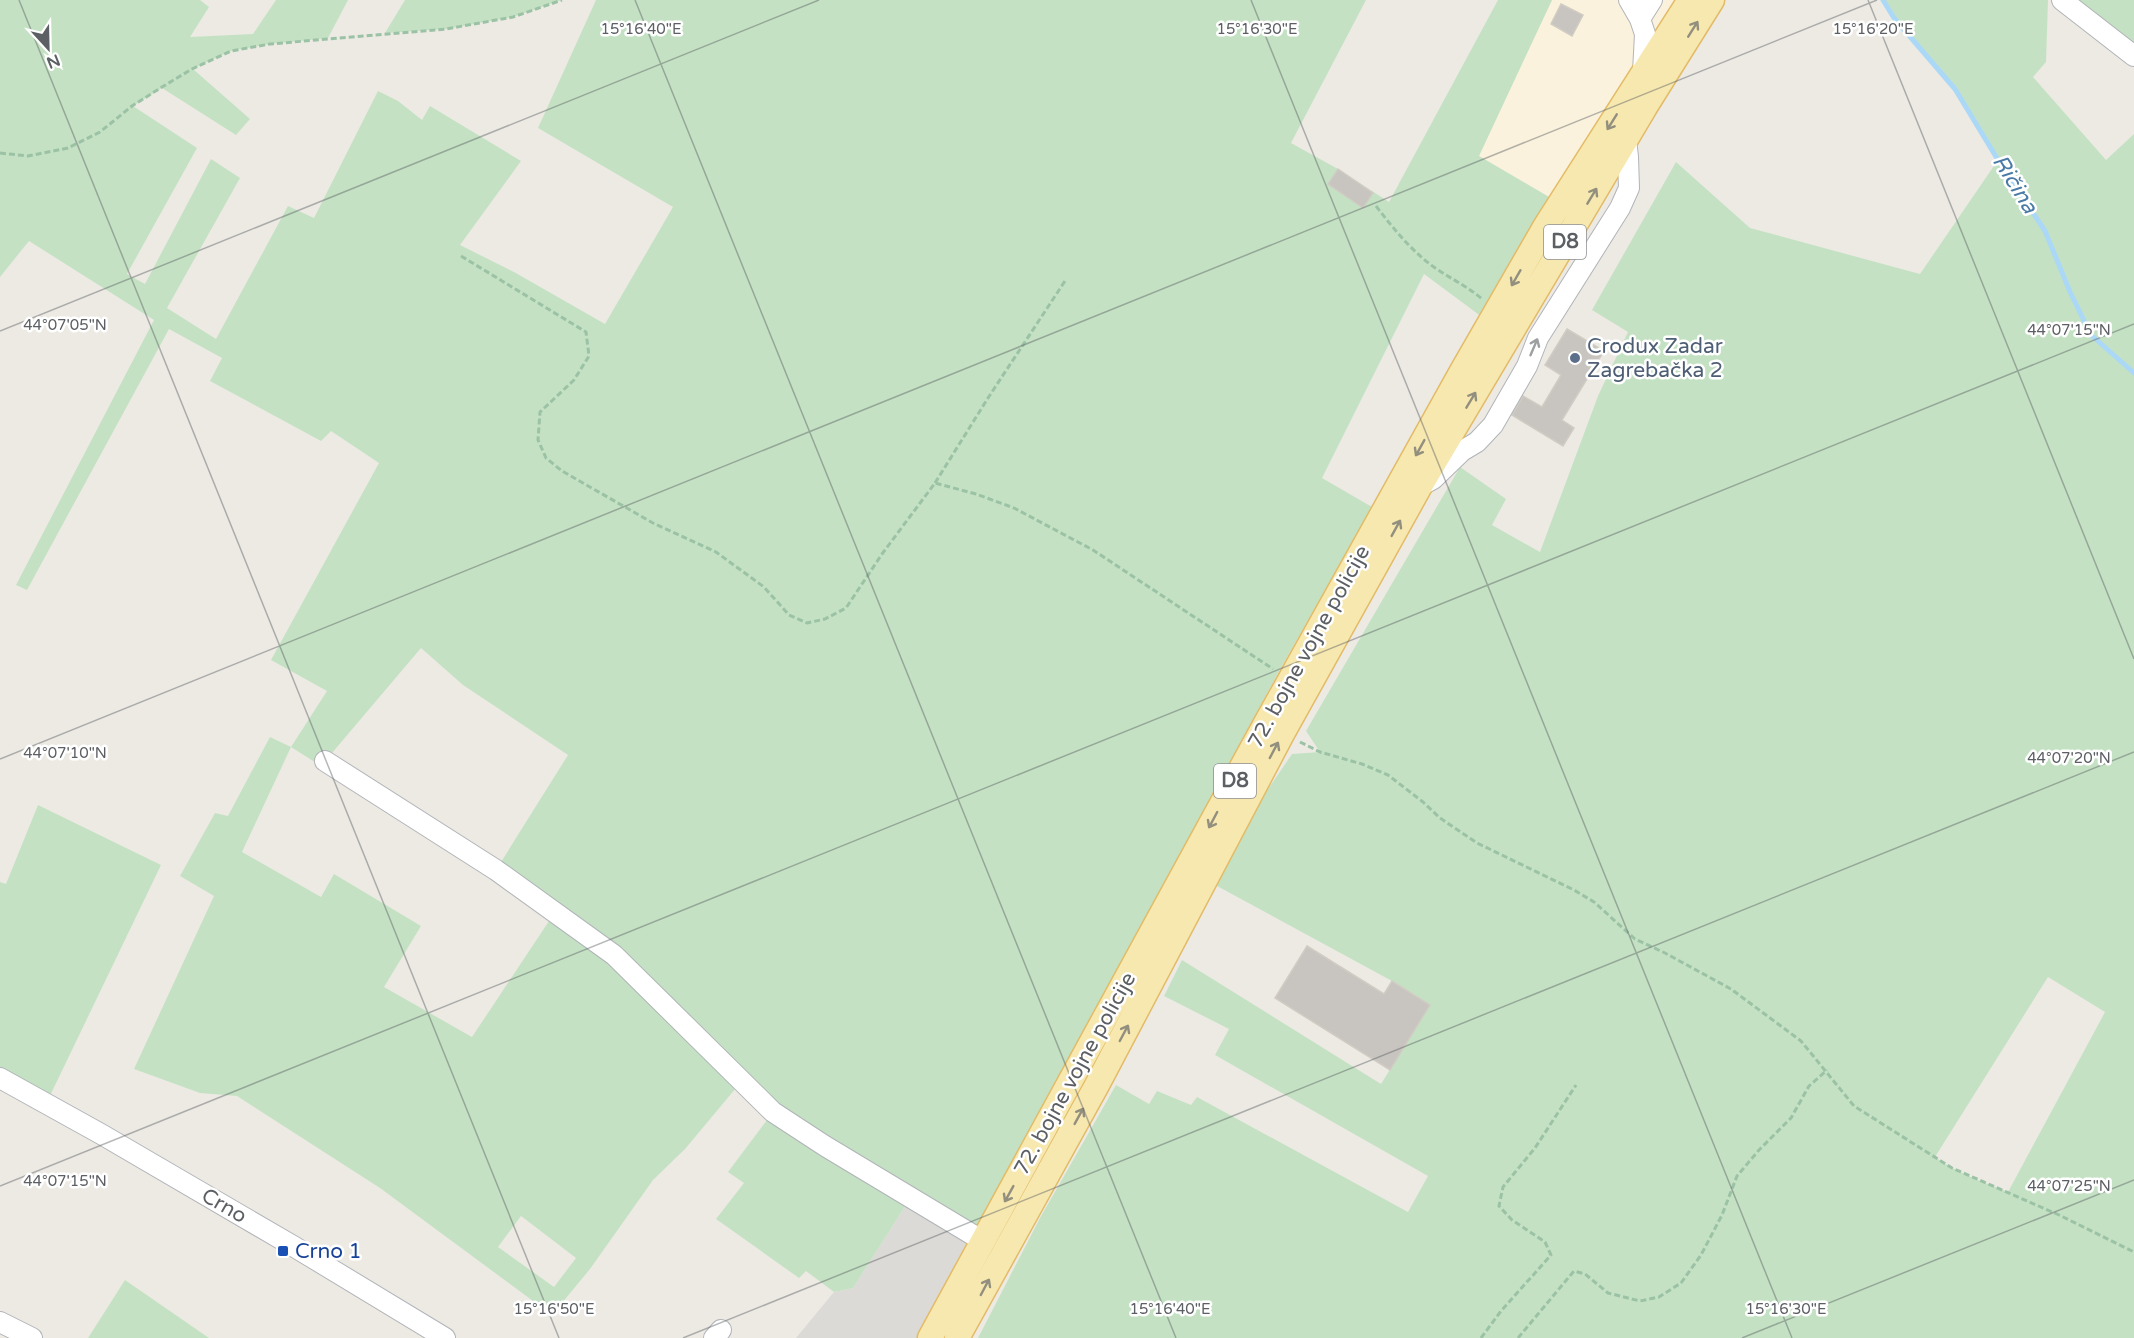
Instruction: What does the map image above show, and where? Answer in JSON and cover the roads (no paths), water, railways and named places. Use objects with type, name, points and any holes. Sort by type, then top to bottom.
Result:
[{"type":"main road","name":"72. bojne vojne policije","points":[[930,1338],[1290,680],[1545,227],[1690,0]]},
{"type":"main road","name":"72. bojne vojne policije","points":[[957,1338],[1097,1085],[1282,734],[1420,486],[1712,0]]},
{"type":"street","points":[[1629,0],[1640,19],[1645,34],[1643,72]]},
{"type":"street","points":[[1640,19],[1652,0]]},
{"type":"street","points":[[2062,0],[2134,56]]},
{"type":"street","points":[[1420,486],[1433,479],[1462,452],[1477,442],[1493,425],[1510,398],[1527,366],[1538,338],[1620,208],[1629,188],[1626,140]]},
{"type":"street","points":[[325,761],[496,870],[614,955],[773,1112],[983,1242]]},
{"type":"street","name":"Crno","points":[[0,1078],[293,1246],[445,1338]]},
{"type":"street","points":[[0,1322],[32,1338]]},
{"type":"waterway","name":"Ričina","points":[[1883,0],[1894,18],[1955,89],[2045,231],[2070,292],[2091,335],[2134,373]]},
{"type":"place","name":"Crodux Zadar Zagrebačka 2","points":[[1575,358]]},
{"type":"place","name":"Crno 1","points":[[283,1251]]}]
